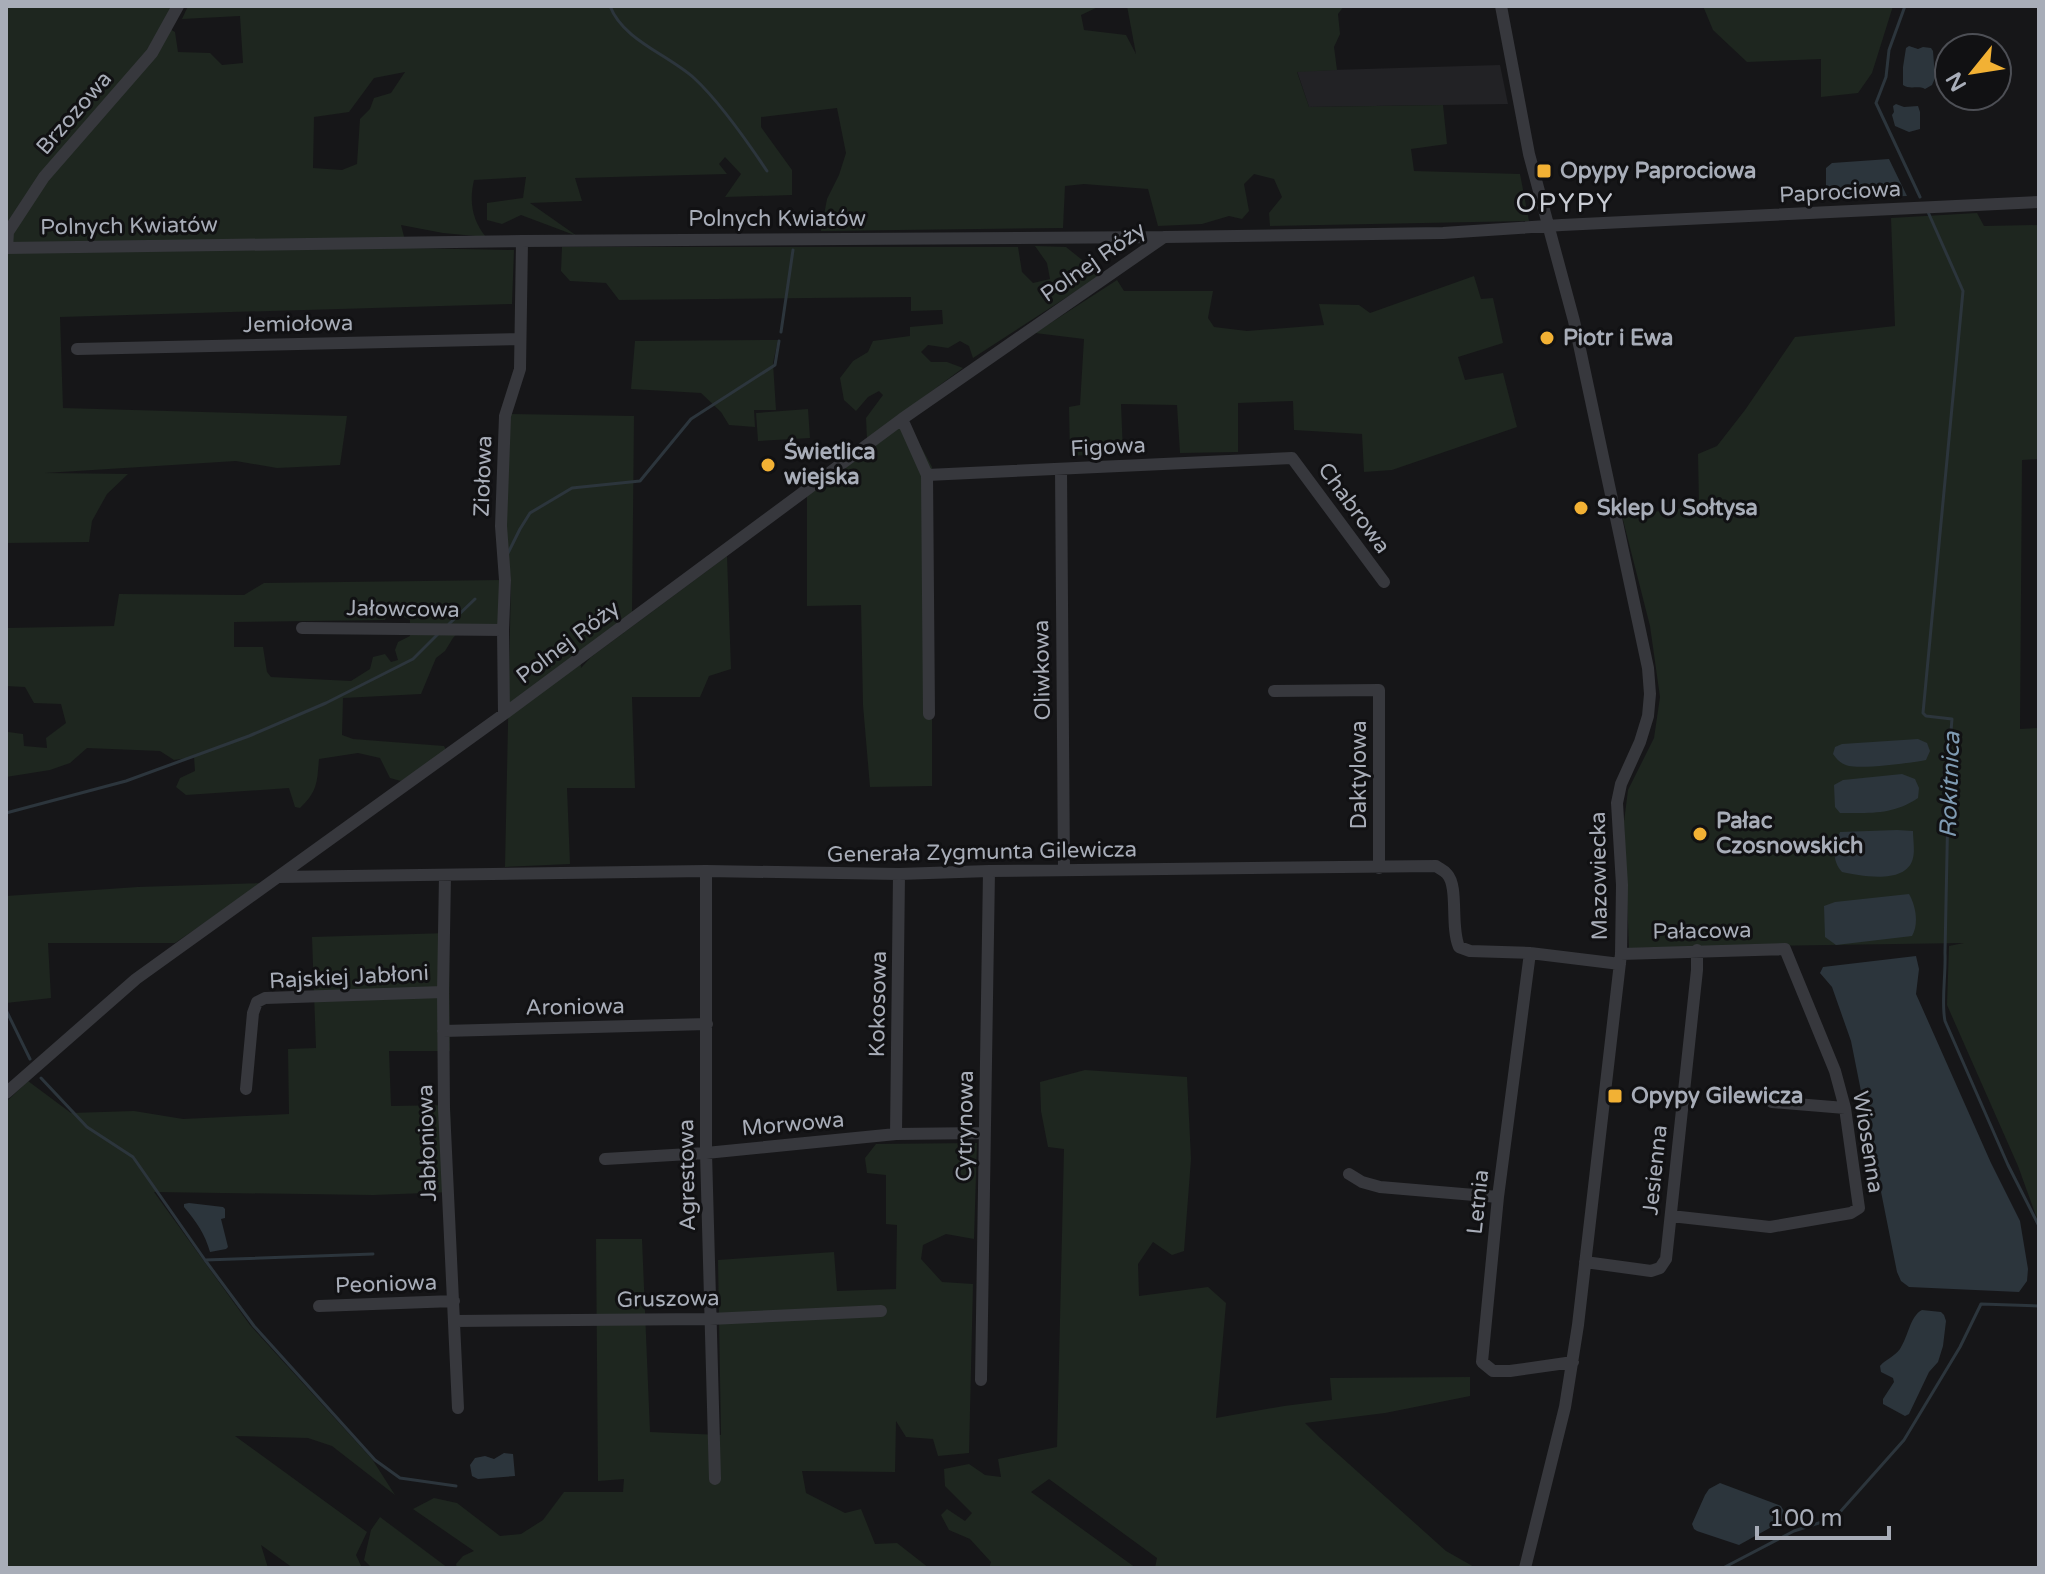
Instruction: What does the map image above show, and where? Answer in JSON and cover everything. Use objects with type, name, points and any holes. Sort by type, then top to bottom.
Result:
[{"type":"street","name":"Brzozowa","points":[[6,248],[8,232],[44,177],[152,53],[178,6]]},
{"type":"street","name":"Mazowiecka","points":[[1501,6],[1529,154],[1574,321],[1650,684],[1648,716],[1621,784],[1617,803],[1622,905],[1620,959],[1573,1362],[1525,1568]]},
{"type":"street","name":"Paprociowa","points":[[1547,227],[2039,202]]},
{"type":"street","name":"Polnych Kwiatów","points":[[6,248],[1164,237],[1443,233],[1547,227]]},
{"type":"street","name":"Polnej Róży","points":[[6,1093],[136,979],[504,714],[902,419],[1164,237]]},
{"type":"street","name":"Ziołowa","points":[[504,714],[505,580],[501,526],[505,416],[520,369],[522,241]]},
{"type":"street","name":"Jemiołowa","points":[[77,349],[520,339]]},
{"type":"street","points":[[902,419],[927,475],[929,714]]},
{"type":"street","name":"Figowa","points":[[927,475],[1292,458]]},
{"type":"street","name":"Chabrowa","points":[[1292,458],[1384,582]]},
{"type":"street","name":"Oliwkowa","points":[[1061,469],[1064,870]]},
{"type":"street","name":"Jałowcowa","points":[[302,628],[503,630]]},
{"type":"street","name":"Daktylowa","points":[[1274,691],[1379,690],[1379,868]]},
{"type":"street","name":"Generała Zygmunta Gilewicza","points":[[278,877],[706,871],[899,874],[1436,866],[1448,874],[1453,887],[1454,936],[1459,947],[1470,951],[1620,959]]},
{"type":"street","name":"Agrestowa","points":[[706,871],[706,1153],[715,1479]]},
{"type":"street","name":"Cytrynowa","points":[[981,1380],[989,871]]},
{"type":"street","name":"Kokosowa","points":[[896,1134],[899,874]]},
{"type":"street","name":"Jabłoniowa","points":[[445,875],[444,1109],[458,1408]]},
{"type":"street","name":"Pałacowa","points":[[1620,959],[1697,950],[1785,949]]},
{"type":"street","name":"Wiosenna","points":[[1671,1216],[1770,1227],[1851,1213],[1859,1208],[1845,1108],[1835,1071],[1785,949]]},
{"type":"street","name":"Jesienna","points":[[1585,1262],[1651,1271],[1660,1268],[1666,1259],[1697,950]]},
{"type":"street","name":"Letnia","points":[[1530,953],[1498,1197],[1482,1362],[1493,1371],[1573,1362]]},
{"type":"street","name":"Rajskiej Jabłoni","points":[[246,1089],[253,1013],[257,1002],[265,998],[443,992]]},
{"type":"street","name":"Aroniowa","points":[[443,1031],[707,1024]]},
{"type":"street","points":[[1772,1102],[1845,1108]]},
{"type":"street","name":"Morwowa","points":[[605,1159],[706,1153],[896,1134],[984,1133]]},
{"type":"street","points":[[1349,1174],[1380,1187],[1498,1197]]},
{"type":"street","name":"Peoniowa","points":[[319,1306],[454,1301]]},
{"type":"street","name":"Gruszowa","points":[[455,1321],[710,1319],[881,1311]]},
{"type":"shaded area","points":[[6,6],[171,6],[163,25],[175,32],[178,52],[210,53],[222,65],[243,63],[240,16],[182,19],[188,6],[1100,6],[1081,15],[1084,30],[1126,35],[1136,54],[1127,6],[1344,6],[1338,14],[1340,34],[1334,47],[1337,70],[1297,72],[1309,107],[1443,105],[1447,144],[1411,149],[1414,171],[1520,174],[1529,221],[1270,226],[1269,213],[1282,197],[1274,179],[1254,174],[1244,184],[1249,211],[1242,219],[1229,216],[1202,224],[1158,226],[1148,189],[1084,184],[1065,186],[1063,228],[821,231],[827,199],[846,153],[837,108],[761,117],[761,127],[792,170],[792,195],[725,197],[741,174],[725,157],[719,164],[727,174],[575,178],[582,201],[530,203],[577,236],[521,215],[502,224],[487,220],[487,203],[523,198],[526,177],[474,180],[473,210],[486,237],[401,225],[407,248],[514,250],[512,304],[60,317],[63,408],[347,416],[340,465],[277,468],[236,461],[45,473],[128,474],[107,494],[92,521],[89,542],[6,543]],"holes":[[[405,72],[391,93],[374,98],[370,109],[360,119],[357,164],[342,170],[313,168],[314,117],[349,112],[374,78]]]},
{"type":"shaded area","points":[[1703,6],[1893,6],[1872,73],[1858,93],[1821,97],[1821,59],[1747,62],[1713,30]]},
{"type":"shaded area","points":[[1906,48],[1931,48],[1932,85],[1925,89],[1903,85]]},
{"type":"shaded area","points":[[1500,65],[1508,104],[1309,107],[1297,71]]},
{"type":"shaded area","points":[[1896,104],[1918,106],[1920,129],[1909,132],[1895,126],[1892,115]]},
{"type":"shaded area","points":[[1889,159],[1907,196],[1836,199],[1826,193],[1826,168],[1832,163]]},
{"type":"shaded area","points":[[1977,213],[1984,226],[2039,225],[2039,459],[2022,460],[2020,729],[2039,728],[2039,1224],[2018,1166],[1947,1005],[1949,946],[1964,943],[1629,948],[1624,822],[1628,790],[1654,738],[1660,697],[1650,626],[1622,516],[1699,506],[1698,454],[1717,446],[1795,337],[1895,326],[1891,218]]},
{"type":"shaded area","points":[[1035,246],[1066,247],[1101,275],[973,358],[969,346],[960,341],[948,348],[928,345],[921,352],[931,362],[947,362],[963,368],[867,439],[866,418],[883,395],[879,391],[868,397],[856,411],[844,400],[840,378],[853,361],[868,352],[873,341],[910,336],[910,327],[943,324],[942,310],[911,311],[911,297],[619,300],[606,283],[570,281],[561,271],[562,247],[1018,247],[1022,272],[1033,283],[1050,279],[1047,263]]},
{"type":"shaded area","points":[[1474,276],[1481,299],[1493,298],[1503,343],[1458,357],[1465,380],[1503,373],[1517,427],[1392,470],[1364,472],[1362,434],[1294,430],[1293,401],[1238,403],[1238,452],[1180,453],[1177,405],[1121,404],[1123,453],[1070,456],[1069,407],[1080,405],[1084,339],[1035,333],[1117,280],[1124,291],[1213,291],[1208,318],[1214,327],[1247,331],[1324,325],[1319,304],[1359,305],[1370,313]]},
{"type":"shaded area","points":[[778,340],[773,363],[776,410],[754,410],[755,427],[729,425],[721,412],[701,393],[631,389],[635,341]]},
{"type":"shaded area","points":[[808,409],[810,438],[758,441],[756,413]]},
{"type":"shaded area","points":[[510,414],[634,416],[632,614],[580,653],[581,668],[591,657],[727,556],[731,669],[709,676],[700,697],[632,697],[635,788],[567,788],[570,864],[505,867],[511,581],[505,529]]},
{"type":"shaded area","points":[[898,428],[911,428],[932,467],[932,786],[870,787],[863,705],[861,605],[807,606],[807,496]]},
{"type":"shaded area","points":[[502,580],[500,626],[465,625],[436,658],[421,694],[343,698],[342,735],[353,739],[444,746],[447,752],[401,781],[390,778],[380,758],[358,753],[319,759],[316,786],[300,808],[295,807],[289,788],[186,795],[176,787],[180,778],[195,771],[194,757],[174,760],[160,751],[87,748],[70,763],[50,770],[6,777],[6,728],[8,732],[23,734],[24,746],[47,748],[46,738],[66,723],[61,704],[34,703],[25,687],[6,686],[6,628],[114,626],[119,594],[244,595],[264,583]],"holes":[[[391,604],[397,606],[393,612],[410,620],[410,636],[398,642],[395,650],[398,660],[391,662],[385,654],[373,657],[370,669],[351,681],[271,677],[267,672],[263,647],[234,647],[234,622],[385,620]]]},
{"type":"shaded area","points":[[1918,739],[1927,743],[1930,751],[1926,760],[1856,767],[1841,763],[1833,754],[1835,747],[1842,744]]},
{"type":"shaded area","points":[[1902,774],[1915,779],[1919,788],[1918,798],[1909,804],[1871,813],[1840,813],[1835,807],[1834,785],[1843,780]]},
{"type":"shaded area","points":[[1913,831],[1913,858],[1909,867],[1902,872],[1871,876],[1842,872],[1836,863],[1836,843],[1840,832]]},
{"type":"shaded area","points":[[263,883],[175,943],[48,943],[51,998],[6,1003],[6,896]]},
{"type":"shaded area","points":[[1909,894],[1916,915],[1912,936],[1836,945],[1825,937],[1824,906],[1835,902]]},
{"type":"shaded area","points":[[449,933],[450,1051],[389,1051],[391,1106],[450,1105],[452,1192],[373,1195],[154,1192],[250,1325],[372,1459],[395,1495],[332,1446],[308,1438],[235,1436],[367,1532],[356,1555],[362,1568],[293,1568],[261,1545],[268,1568],[6,1568],[6,1102],[28,1081],[71,1113],[134,1111],[183,1119],[289,1114],[288,1049],[316,1048],[312,937]]},
{"type":"shaded area","points":[[1916,956],[1919,969],[1916,994],[2020,1221],[2028,1269],[2027,1281],[2019,1292],[1909,1287],[1901,1281],[1897,1272],[1851,1041],[1832,987],[1820,973],[1823,967]]},
{"type":"shaded area","points":[[1085,1070],[1187,1077],[1191,1159],[1184,1251],[1172,1255],[1153,1242],[1138,1264],[1139,1296],[1208,1287],[1226,1303],[1216,1418],[1332,1400],[1330,1378],[1470,1377],[1470,1396],[1385,1413],[1305,1423],[1446,1551],[1476,1568],[1155,1568],[1157,1558],[1049,1479],[1031,1492],[1136,1568],[989,1568],[991,1562],[970,1539],[949,1530],[941,1515],[947,1509],[965,1521],[972,1513],[945,1486],[944,1469],[969,1464],[985,1475],[1001,1477],[998,1459],[1057,1447],[1064,1149],[1048,1147],[1041,1111],[1040,1082]]},
{"type":"shaded area","points":[[977,1143],[974,1239],[946,1234],[923,1245],[921,1259],[942,1282],[973,1284],[969,1453],[938,1456],[933,1439],[906,1437],[896,1421],[895,1472],[802,1471],[806,1493],[845,1513],[861,1509],[875,1544],[897,1543],[929,1568],[457,1568],[456,1564],[463,1556],[474,1551],[413,1509],[434,1498],[457,1503],[500,1536],[521,1534],[543,1520],[564,1492],[623,1492],[624,1479],[598,1481],[596,1239],[642,1239],[650,1432],[721,1435],[718,1260],[834,1252],[837,1291],[896,1289],[897,1225],[886,1224],[886,1175],[867,1173],[865,1158],[876,1144]]},
{"type":"shaded area","points":[[189,1203],[225,1209],[225,1218],[221,1219],[226,1249],[210,1252],[200,1228],[184,1207]]},
{"type":"shaded area","points":[[1922,1310],[1944,1315],[1943,1346],[1938,1362],[1929,1372],[1909,1414],[1905,1416],[1883,1404],[1894,1382],[1893,1378],[1881,1372],[1880,1366],[1900,1349],[1912,1321]]},
{"type":"shaded area","points":[[504,1453],[513,1454],[515,1476],[478,1479],[472,1476],[470,1465],[475,1458],[485,1456],[494,1459]]},
{"type":"shaded area","points":[[1720,1483],[1781,1506],[1786,1519],[1739,1545],[1697,1531],[1692,1524],[1705,1495]]},
{"type":"shaded area","points":[[380,1517],[448,1568],[372,1568],[364,1560],[371,1530]]},
{"type":"waterway","points":[[610,6],[616,18],[635,37],[683,69],[704,88],[733,122],[767,171]]},
{"type":"waterway","name":"Rokitnica","points":[[1905,6],[1889,50],[1886,77],[1876,103],[1920,197]]},
{"type":"waterway","name":"Rokitnica","points":[[1928,212],[1963,291],[1923,713],[1952,719],[1944,1014],[2008,1165],[2039,1226]]},
{"type":"waterway","points":[[781,332],[793,250]]},
{"type":"waterway","points":[[508,553],[530,513],[572,488],[640,481],[691,419],[775,365],[779,341]]},
{"type":"waterway","points":[[449,624],[475,599]]},
{"type":"waterway","points":[[6,813],[126,781],[249,736],[326,703],[413,659],[438,634]]},
{"type":"waterway","points":[[6,1010],[30,1059]]},
{"type":"waterway","points":[[41,1078],[87,1127],[133,1157],[254,1326],[375,1460],[400,1478],[456,1486]]},
{"type":"waterway","points":[[205,1260],[373,1254]]},
{"type":"waterway","name":"Rokitnica","points":[[1723,1568],[1794,1531],[1825,1521],[1840,1512],[1904,1440],[1960,1347],[1981,1304],[2039,1306]]},
{"type":"place","name":"Opypy Paprociowa","points":[[1544,171]]},
{"type":"place","name":"Piotr i Ewa","points":[[1547,338]]},
{"type":"place","name":"Świetlica wiejska","points":[[768,465]]},
{"type":"place","name":"Sklep U Sołtysa","points":[[1581,508]]},
{"type":"place","name":"Pałac Czosnowskich","points":[[1700,834]]},
{"type":"place","name":"Opypy Gilewicza","points":[[1615,1096]]},
{"type":"district","name":"OPYPY","points":[[1565,203]]}]
